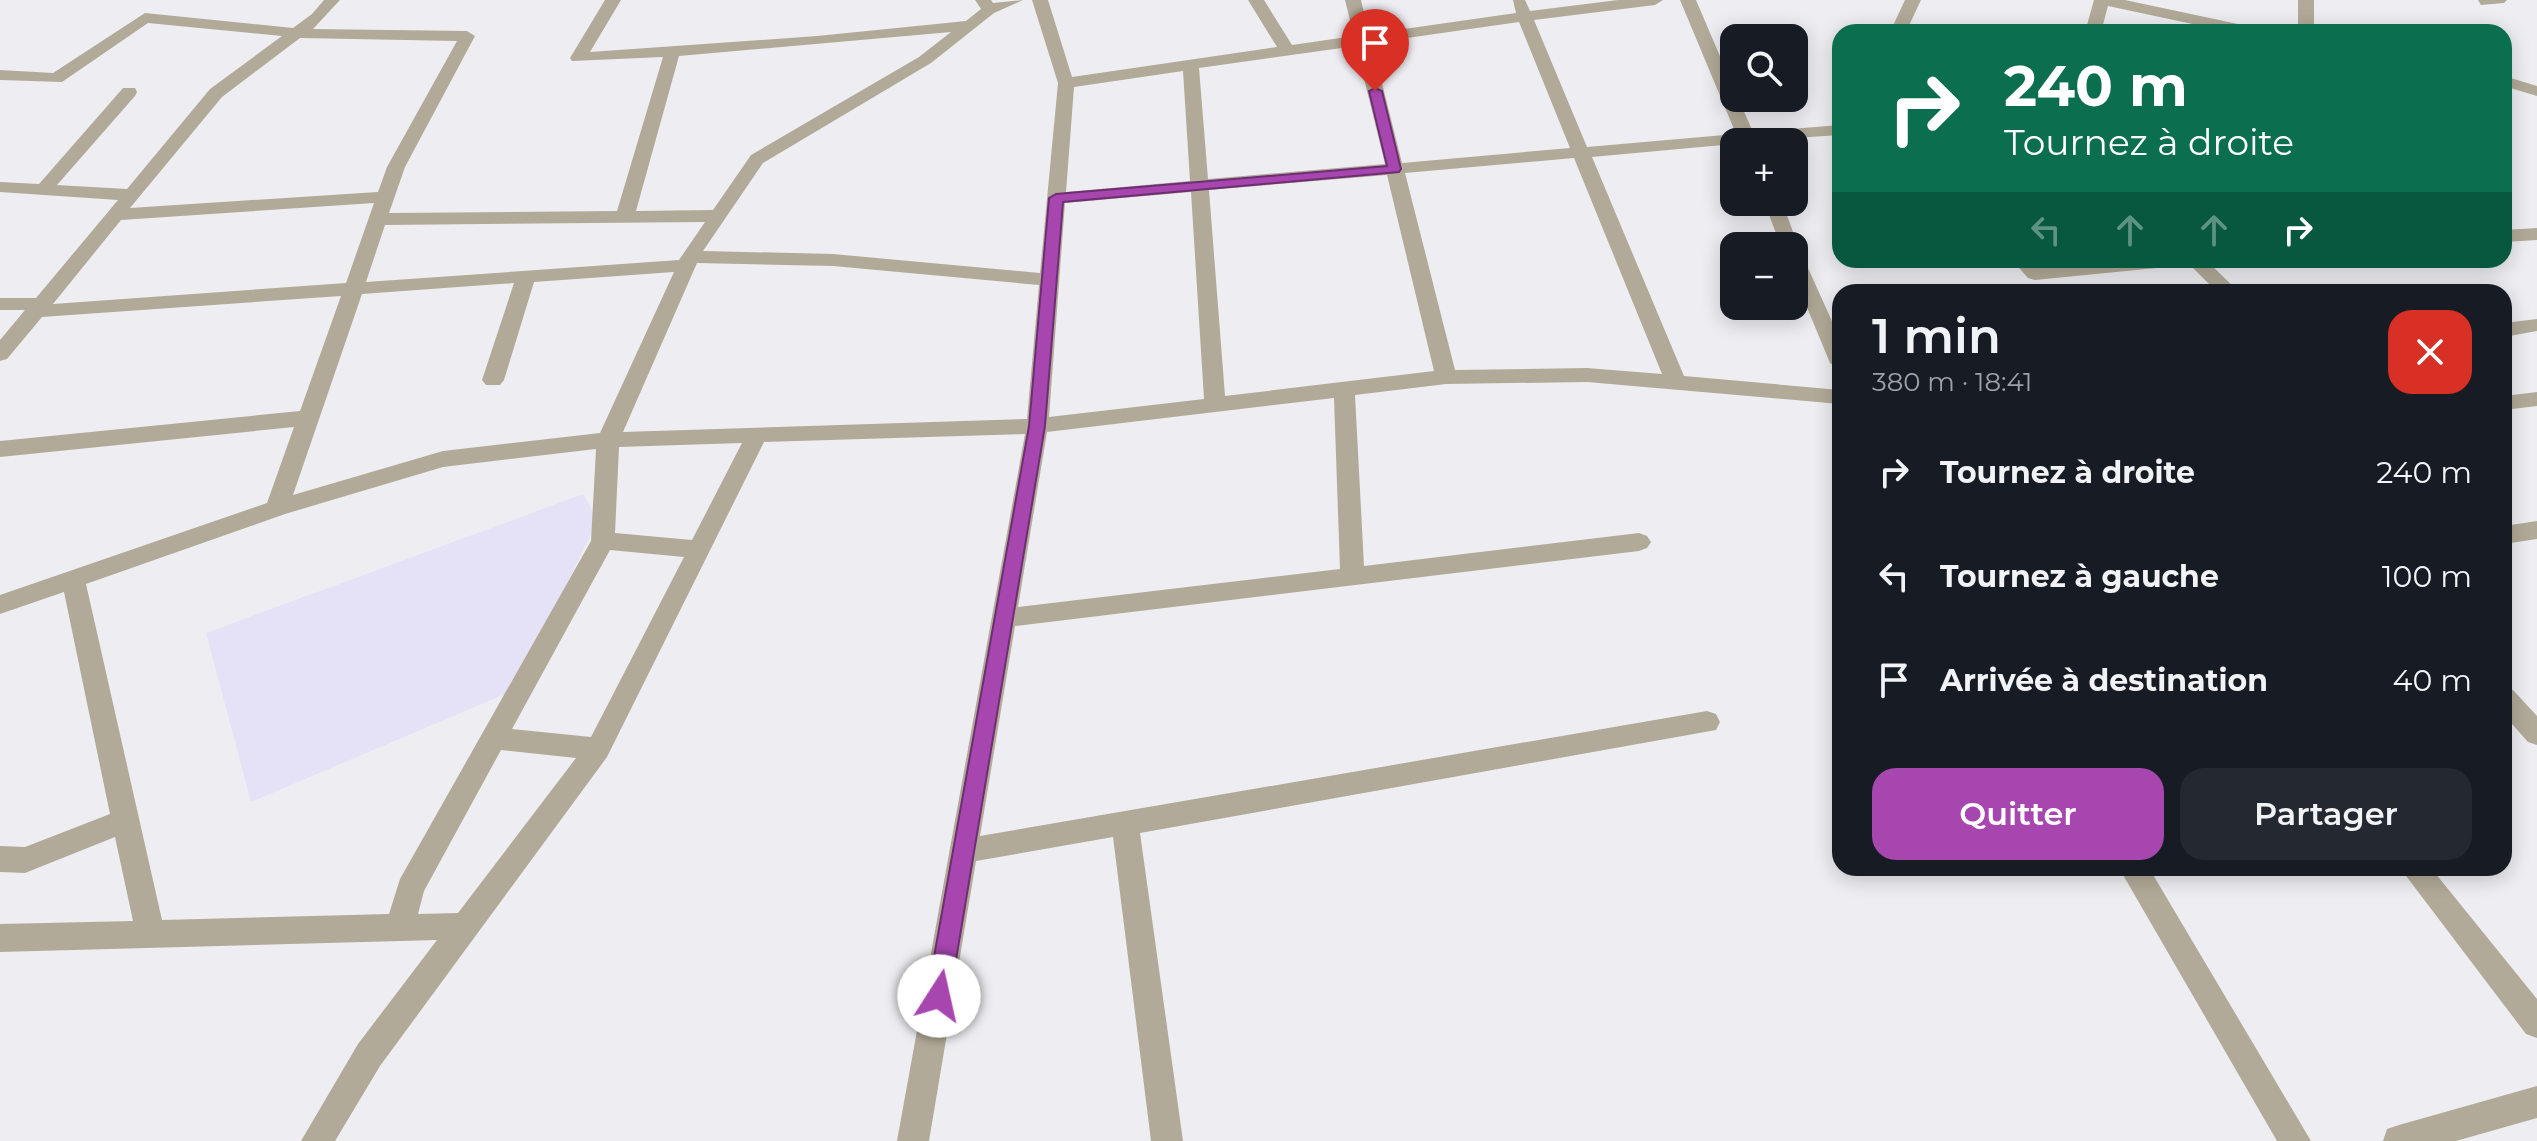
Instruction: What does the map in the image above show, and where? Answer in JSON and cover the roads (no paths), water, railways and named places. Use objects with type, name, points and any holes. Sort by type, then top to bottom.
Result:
[{"type":"street","points":[[0,354],[216,93],[318,17],[332,0]]},
{"type":"street","points":[[613,0],[578,58],[817,41],[969,25]]},
{"type":"street","points":[[400,928],[410,888],[603,541],[608,440],[688,261],[757,159],[925,60],[969,25],[986,5],[1015,0]]},
{"type":"street","points":[[913,1141],[1037,426],[1066,83],[1040,0]]},
{"type":"street","points":[[1256,0],[1287,51]]},
{"type":"street","points":[[1353,0],[1446,377]]},
{"type":"street","points":[[1066,83],[1363,40],[1522,8],[1655,0]]},
{"type":"street","points":[[1688,0],[1742,128]]},
{"type":"street","points":[[1902,24],[1913,0]]},
{"type":"street","points":[[2095,24],[2102,0],[2214,24]]},
{"type":"street","points":[[2306,0],[2306,24]]},
{"type":"street","points":[[2486,0],[2499,0]]},
{"type":"street","points":[[1522,8],[1675,381]]},
{"type":"street","points":[[0,75],[56,78],[145,18],[296,33],[467,36],[396,167],[277,508]]},
{"type":"street","points":[[625,217],[672,52]]},
{"type":"street","points":[[1191,65],[1215,407]]},
{"type":"street","points":[[2512,83],[2535,87]]},
{"type":"street","points":[[44,189],[129,92]]},
{"type":"street","points":[[1808,133],[1832,131]]},
{"type":"street","points":[[1056,198],[1720,142]]},
{"type":"street","points":[[0,187],[132,195]]},
{"type":"street","points":[[115,215],[385,197]]},
{"type":"street","points":[[376,219],[718,216]]},
{"type":"street","points":[[2512,236],[2537,234]]},
{"type":"street","points":[[0,304],[39,308],[351,291],[525,278],[688,261],[833,260],[1049,280]]},
{"type":"street","points":[[2030,268],[2044,284]]},
{"type":"street","points":[[2204,268],[2220,284]]},
{"type":"street","points":[[493,380],[525,278]]},
{"type":"street","points":[[1808,286],[1832,344]]},
{"type":"street","points":[[2512,329],[2537,325]]},
{"type":"street","points":[[0,605],[277,508],[443,459],[608,440],[1037,426],[1446,377],[1587,375],[1832,396]]},
{"type":"street","points":[[1344,390],[1352,576]]},
{"type":"street","points":[[2512,402],[2537,399]]},
{"type":"street","points":[[0,449],[308,418]]},
{"type":"street","points":[[317,1141],[369,1055],[598,749],[757,435]]},
{"type":"street","points":[[2512,534],[2537,530]]},
{"type":"street","points":[[603,541],[699,549]]},
{"type":"street","points":[[1004,618],[1639,542]]},
{"type":"street","points":[[73,579],[150,934]]},
{"type":"street","points":[[2512,706],[2537,734]]},
{"type":"street","points":[[964,851],[1707,722]]},
{"type":"street","points":[[493,738],[598,749]]},
{"type":"street","points":[[0,859],[25,860],[124,821]]},
{"type":"street","points":[[1125,822],[1167,1141]]},
{"type":"street","points":[[2138,876],[2295,1141]]},
{"type":"street","points":[[2420,876],[2537,1023]]},
{"type":"street","points":[[0,938],[466,926]]},
{"type":"street","points":[[2399,1141],[2537,1102]]}]
